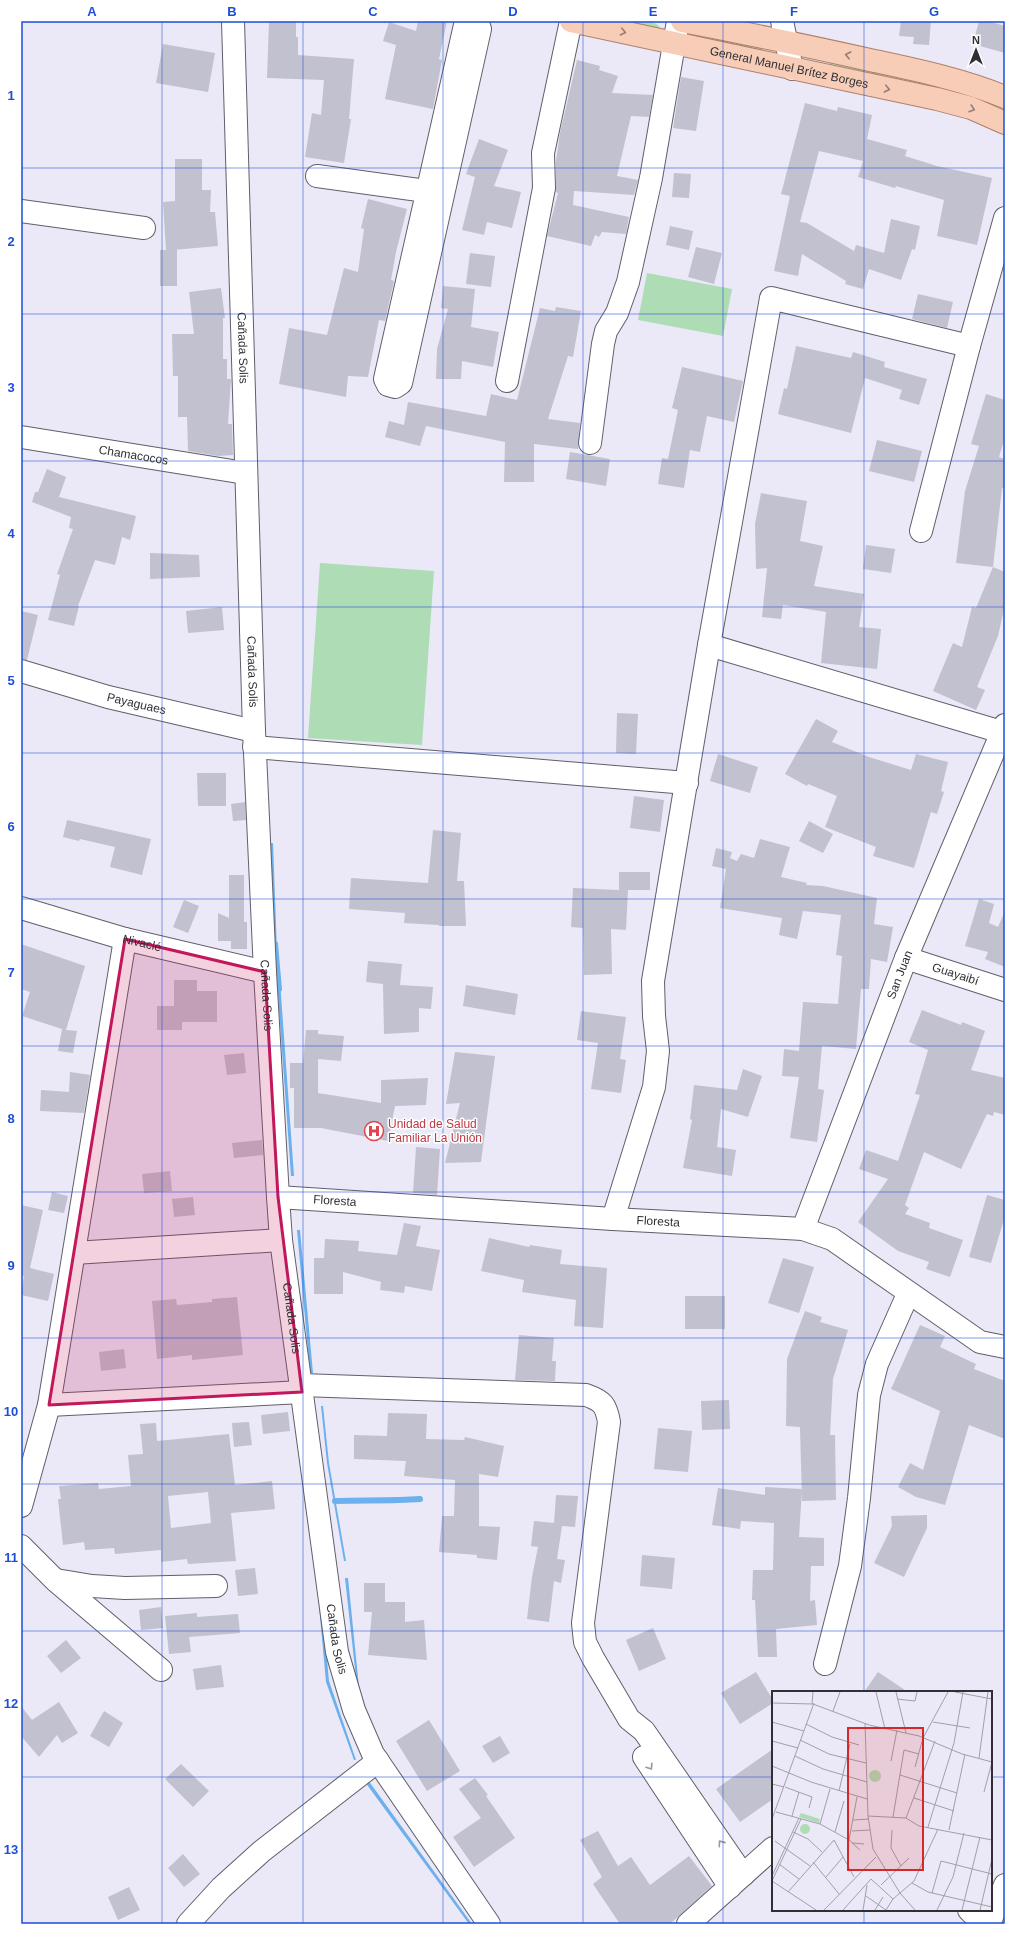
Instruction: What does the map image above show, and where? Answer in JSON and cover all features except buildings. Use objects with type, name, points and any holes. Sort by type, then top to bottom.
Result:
[{"type":"main road","name":"General Manuel Brítez Borges","points":[[571,21],[937,99],[971,108],[1005,123]]},
{"type":"main road","name":"General Manuel Brítez Borges","points":[[682,21],[784,31],[940,75],[980,87],[1005,97]]},
{"type":"street","name":"Cañada Solis","points":[[233,21],[254,739],[265,972],[281,1240],[337,1652],[354,1710],[373,1754],[489,1924]]},
{"type":"street","points":[[469,21],[465,25],[426,191],[385,379],[388,385],[395,387],[401,383],[403,375],[480,29],[477,21]]},
{"type":"street","points":[[507,381],[544,188],[543,153],[571,21]]},
{"type":"street","points":[[590,443],[603,344],[606,331],[617,313],[628,282],[651,178],[678,21]]},
{"type":"street","points":[[784,31],[792,68]]},
{"type":"street","points":[[317,176],[426,191]]},
{"type":"street","points":[[21,211],[144,228]]},
{"type":"street","points":[[921,531],[969,346],[1005,218]]},
{"type":"street","points":[[613,1219],[654,1087],[658,1051],[654,1016],[653,981],[687,784],[708,645],[771,298],[969,346]]},
{"type":"street","name":"Chamacocos","points":[[21,437],[246,473]]},
{"type":"street","points":[[708,645],[1004,730]]},
{"type":"street","name":"Payaguaes","points":[[21,671],[254,739],[687,784]]},
{"type":"street","name":"San Juan","points":[[803,1228],[906,958],[1004,730]]},
{"type":"street","name":"Nivaclé","points":[[21,908],[125,939],[265,972]]},
{"type":"street","points":[[21,1506],[49,1405],[125,939]]},
{"type":"street","name":"Guayaibí","points":[[906,958],[1005,990]]},
{"type":"street","name":"Floresta","points":[[278,1197],[613,1219],[803,1228],[832,1239],[908,1294],[980,1342],[1005,1346]]},
{"type":"street","points":[[74,1253],[281,1240]]},
{"type":"street","points":[[825,1664],[850,1566],[859,1498],[869,1395],[877,1364],[908,1294]]},
{"type":"street","points":[[49,1405],[302,1389],[586,1395],[598,1399],[606,1408],[609,1422],[583,1623],[585,1642],[629,1720],[644,1731],[736,1881]]},
{"type":"street","points":[[21,1546],[55,1580],[161,1670]]},
{"type":"street","points":[[55,1580],[92,1586],[125,1588],[216,1586]]},
{"type":"street","points":[[188,1924],[221,1888],[262,1851],[378,1761]]},
{"type":"street","points":[[688,1924],[772,1849]]},
{"type":"street","points":[[989,1924],[1005,1885]]},
{"type":"street","points":[[970,1911],[983,1924]]},
{"type":"highlighted area","points":[[125,939],[265,972],[278,1197],[302,1392],[49,1405]]},
{"type":"green space","points":[[638,20],[651,22],[656,23],[659,26],[659,29],[614,21]]},
{"type":"green space","points":[[692,32],[761,47],[760,49],[692,36]]},
{"type":"green space","points":[[829,61],[954,89],[952,92],[829,65]]},
{"type":"green space","points":[[647,273],[732,289],[723,336],[638,320]]},
{"type":"green space","points":[[320,563],[434,571],[422,745],[308,738]]},
{"type":"water","points":[[270,843],[273,843],[277,951],[274,950]]},
{"type":"water","points":[[277,981],[280,981],[294,1176],[291,1176]]},
{"type":"water","points":[[297,1230],[300,1230],[313,1373],[310,1373]]},
{"type":"water","points":[[321,1406],[323,1406],[329,1463],[346,1561],[344,1561],[327,1463]]},
{"type":"water","points":[[307,1496],[320,1584],[329,1681],[356,1760],[354,1760],[326,1682],[317,1584],[304,1497]]},
{"type":"water","points":[[345,1578],[348,1578],[359,1687],[357,1687]]},
{"type":"water","points":[[368,1780],[472,1924],[469,1924],[365,1782]]},
{"type":"waterway","points":[[275,944],[279,989]]},
{"type":"waterway","points":[[335,1501],[420,1499]]},
{"type":"place","name":"Unidad de Salud Familiar La Unión","points":[[374,1131]]}]
